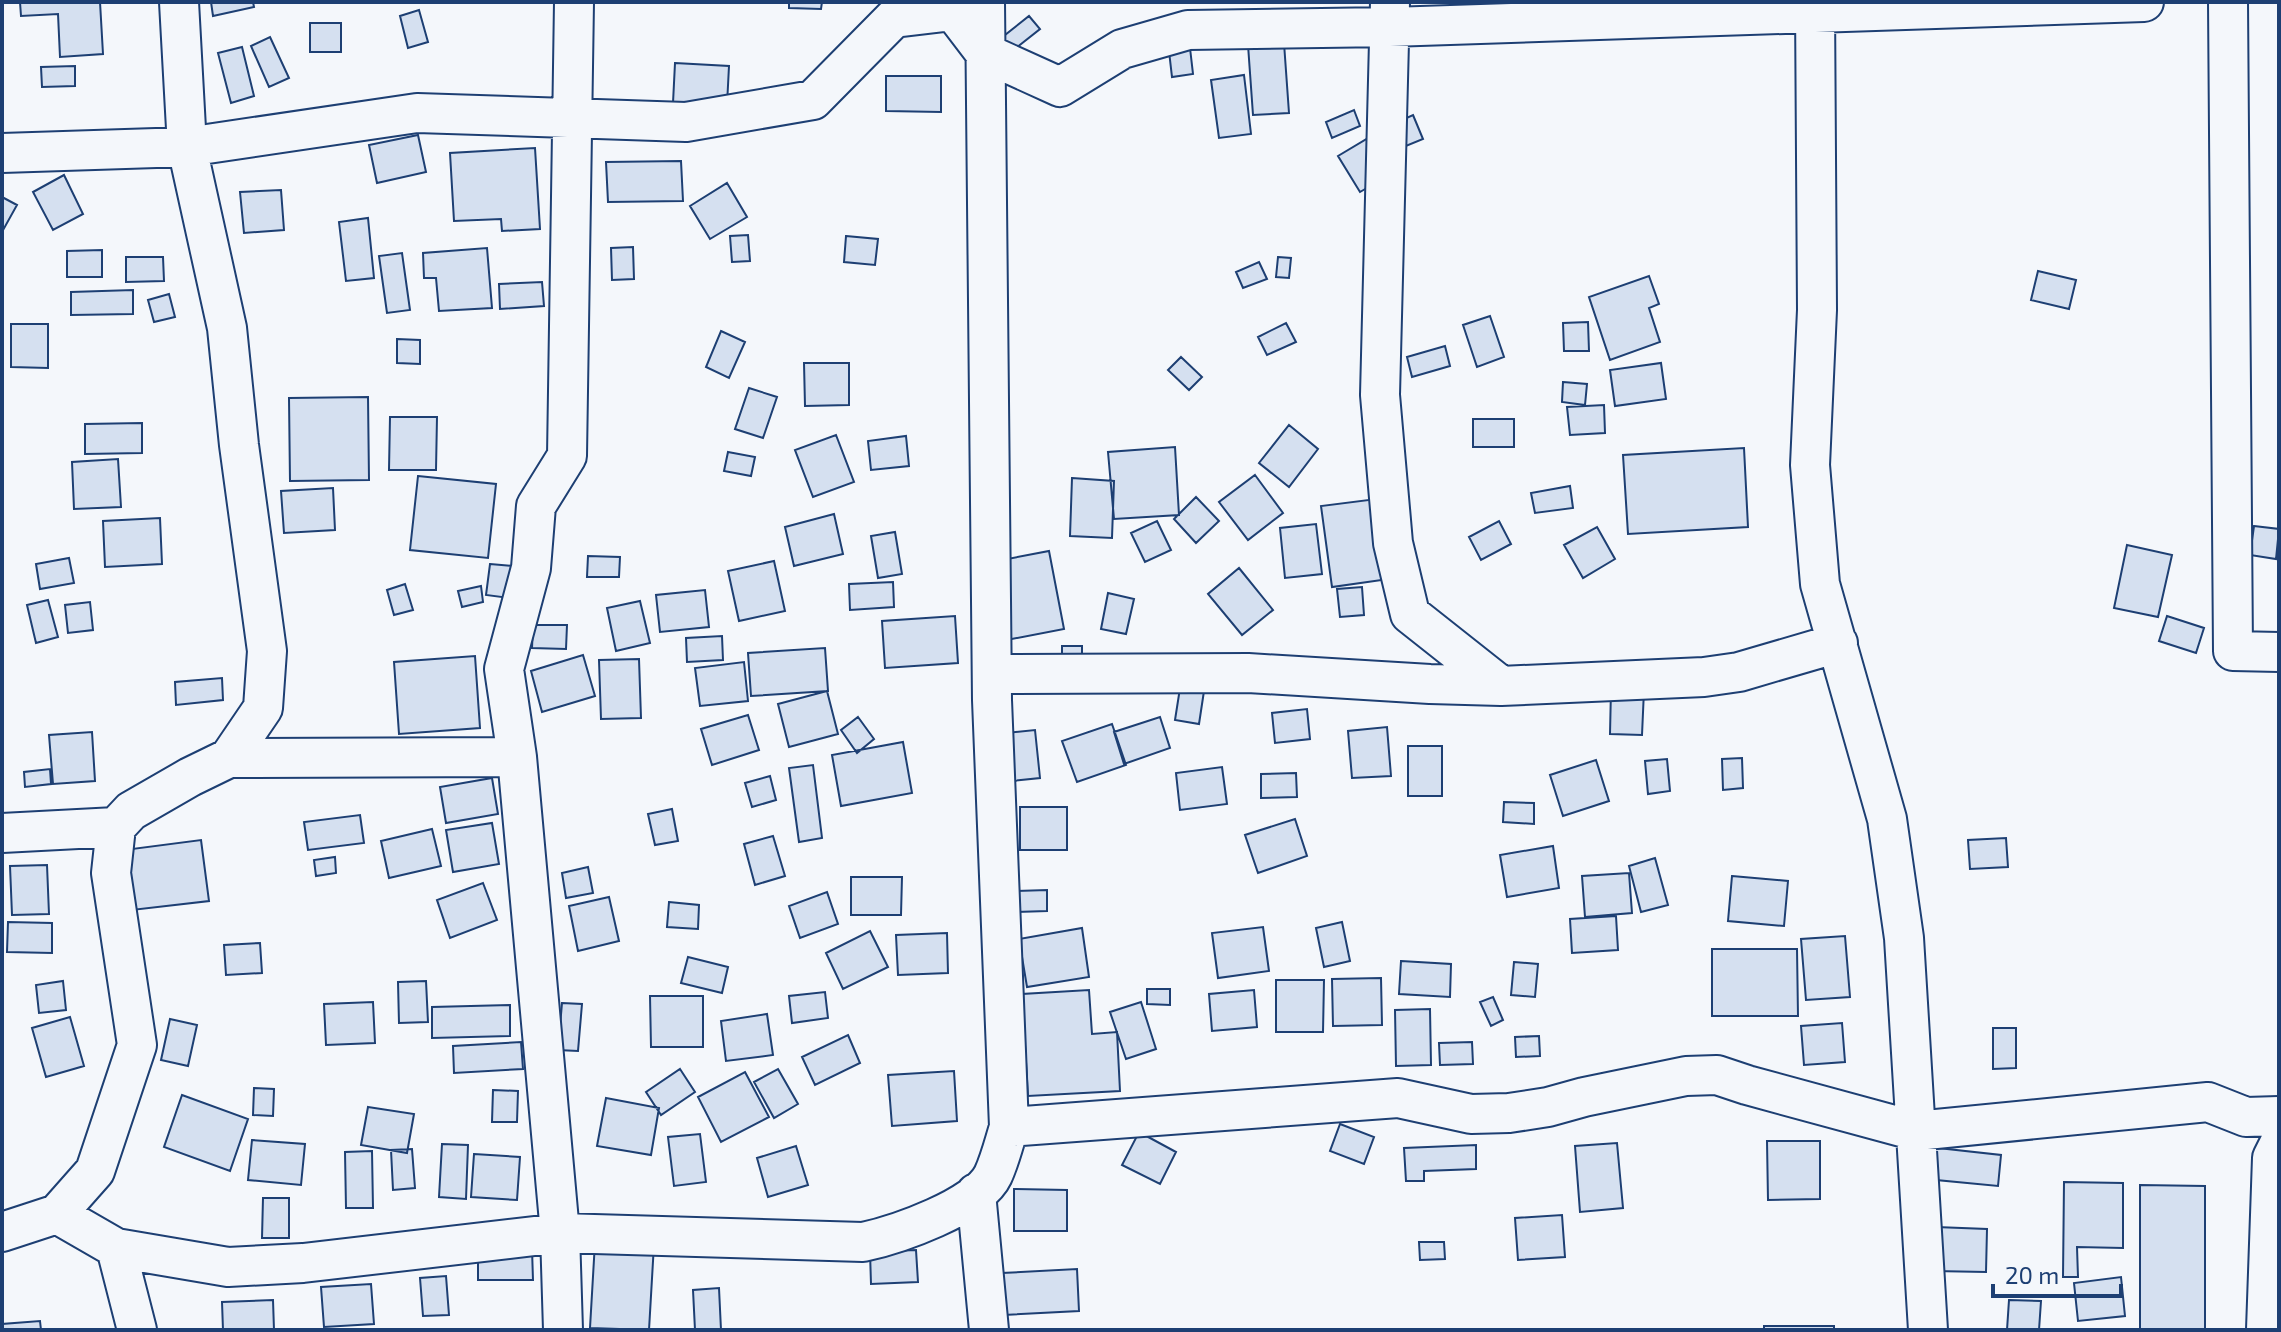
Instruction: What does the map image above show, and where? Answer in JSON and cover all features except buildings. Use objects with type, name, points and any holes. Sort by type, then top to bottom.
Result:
[{"type":"street","points":[[179,2],[187,147],[227,328],[239,445],[267,651],[263,708],[229,758]]},
{"type":"street","points":[[563,1330],[560,1233],[517,757],[504,669],[531,568],[536,506],[567,456],[574,2]]},
{"type":"street","points":[[57,1214],[116,1248],[228,1267],[303,1263],[560,1233],[863,1242],[887,1237],[940,1217],[976,1193],[993,1177],[1009,1127],[992,674],[985,2]]},
{"type":"street","points":[[2,153],[187,147],[417,113],[686,122],[813,100],[894,18],[953,11],[985,53],[1060,87],[1122,49],[1188,30],[1390,14],[2144,2]]},
{"type":"street","points":[[2228,2],[2233,651],[2279,652]]},
{"type":"street","points":[[1815,8],[1817,310],[1810,465],[1820,584],[1887,819],[1904,938],[1928,1330]]},
{"type":"street","points":[[1390,14],[1380,395],[1393,543],[1410,614],[1501,686]]},
{"type":"street","points":[[992,674],[1248,673],[1501,686],[1704,677],[1739,672],[1838,643]]},
{"type":"street","points":[[2,1232],[57,1214],[95,1171],[137,1045],[111,873],[116,827],[131,811],[229,758],[517,757]]},
{"type":"street","points":[[2,833],[116,827]]},
{"type":"street","points":[[1009,1127],[1390,1098],[1471,1114],[1509,1113],[1686,1076],[1717,1075],[1916,1131],[2208,1102],[2246,1117],[2279,1116]]},
{"type":"street","points":[[2266,1330],[2272,1158],[2279,1144]]},
{"type":"street","points":[[976,1193],[989,1330]]},
{"type":"street","points":[[116,1248],[137,1330]]}]
